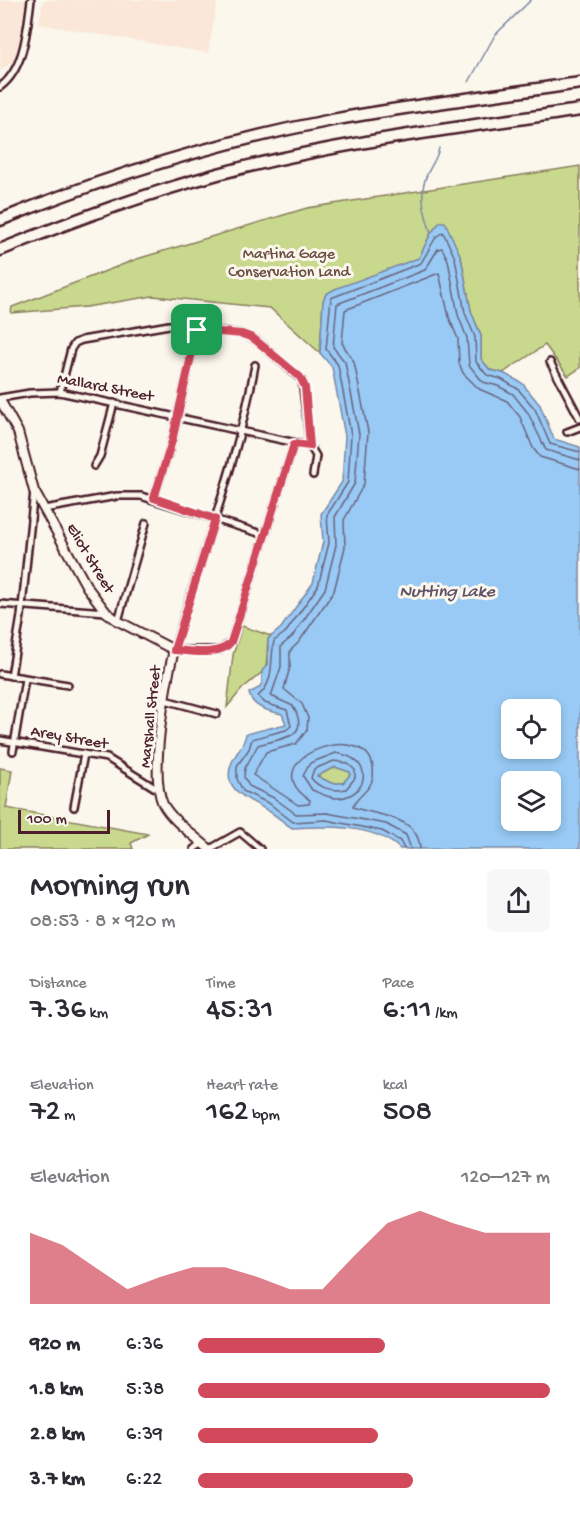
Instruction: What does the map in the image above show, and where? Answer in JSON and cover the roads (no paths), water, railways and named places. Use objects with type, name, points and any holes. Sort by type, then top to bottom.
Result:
[{"type":"highway","points":[[0,220],[140,169],[252,138],[369,114],[580,82]]},
{"type":"highway","points":[[0,250],[125,203],[219,174],[364,143],[580,111]]},
{"type":"street","points":[[0,87],[7,82],[21,52],[31,0]]},
{"type":"street","points":[[60,392],[75,344],[129,331],[169,325],[242,334],[253,338],[300,377],[305,387],[310,446],[316,456],[313,475]]},
{"type":"street","points":[[154,498],[178,418],[197,330]]},
{"type":"street","points":[[550,362],[580,419]]},
{"type":"street","name":"Marshall Street","points":[[207,847],[166,809],[160,791],[158,757],[174,650],[241,431],[255,365]]},
{"type":"street","name":"Mallard Street","points":[[0,399],[30,393],[60,392],[310,446]]},
{"type":"street","name":"Eliot Street","points":[[0,399],[21,440],[34,492],[83,582],[106,612],[118,621],[174,650],[220,650],[227,647],[232,639],[265,535]]},
{"type":"street","points":[[94,466],[100,456],[114,403]]},
{"type":"street","points":[[567,432],[580,427]]},
{"type":"street","points":[[44,509],[126,496],[154,498],[265,535],[294,444]]},
{"type":"street","points":[[11,676],[23,606],[34,492]]},
{"type":"street","points":[[118,621],[146,524]]},
{"type":"street","points":[[0,604],[106,612]]},
{"type":"street","points":[[0,674],[68,685]]},
{"type":"street","points":[[13,751],[26,679]]},
{"type":"street","points":[[165,700],[218,714]]},
{"type":"street","name":"Arey Street","points":[[0,740],[113,761],[160,791]]},
{"type":"street","points":[[74,807],[84,754]]},
{"type":"street","points":[[194,849],[207,847],[240,832],[260,849]]},
{"type":"water","name":"Nutting Lake","points":[[440,222],[445,222],[461,257],[471,311],[481,336],[481,359],[490,370],[503,373],[522,383],[540,405],[554,439],[580,447],[580,849],[400,849],[377,835],[349,828],[292,828],[244,797],[233,786],[230,779],[229,771],[232,762],[246,734],[286,724],[282,714],[257,705],[249,693],[259,688],[262,683],[262,671],[268,664],[268,639],[281,628],[313,583],[323,542],[321,514],[342,482],[345,436],[332,367],[320,353],[323,301],[326,294],[335,289],[419,258],[431,233]],"holes":[[[335,767],[350,772],[343,783],[331,783],[317,776]]]},
{"type":"waterway","points":[[469,82],[495,35],[531,0]]},
{"type":"waterway","points":[[431,233],[424,207],[423,187],[439,148]]},
{"type":"park label","name":"Martina Gage Conservation Land","points":[[289,264]]}]
